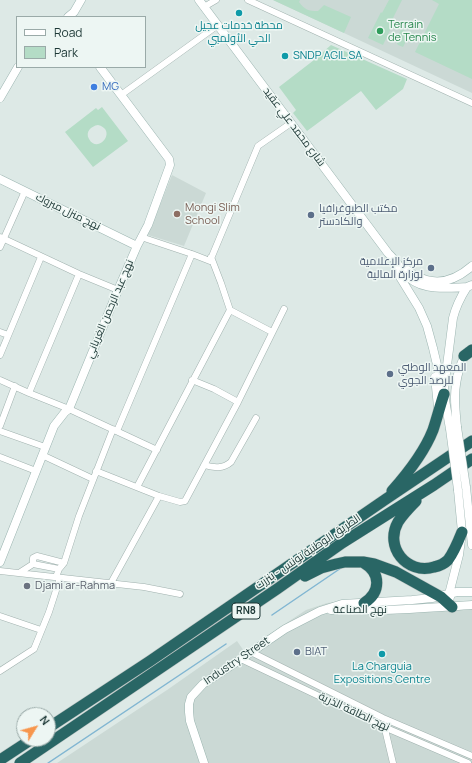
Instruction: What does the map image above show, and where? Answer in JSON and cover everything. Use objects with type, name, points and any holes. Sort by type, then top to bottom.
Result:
[{"type":"highway","points":[[386,499],[417,461],[433,430],[444,394]]},
{"type":"highway","name":"الطريق الوطنية تونس - بنزرت","points":[[56,723],[472,441]]},
{"type":"highway","name":"الطريق الوطنية تونس - بنزرت","points":[[20,763],[277,589],[342,543],[434,485],[472,459]]},
{"type":"highway","points":[[434,485],[412,505],[398,523],[394,538],[396,549],[400,557],[412,566],[420,569],[427,569],[440,565],[447,561],[452,554],[462,532]]},
{"type":"highway","points":[[277,589],[321,568],[345,562],[363,562],[374,564],[396,572],[445,595],[455,606]]},
{"type":"highway","points":[[363,562],[374,570],[377,582],[373,595],[364,603]]},
{"type":"highway","points":[[0,760],[20,747]]},
{"type":"street","points":[[69,16],[74,12],[81,0]]},
{"type":"street","points":[[201,3],[216,0]]},
{"type":"street","points":[[248,0],[472,103]]},
{"type":"street","name":"شارع محمد علي عقيد","points":[[201,3],[388,253]]},
{"type":"street","points":[[121,95],[218,25]]},
{"type":"street","points":[[0,98],[17,68]]},
{"type":"street","name":"نهج عبد الرحمن الغرياني","points":[[0,562],[54,426],[69,409],[118,290],[148,225],[170,165],[169,159],[101,68]]},
{"type":"street","points":[[142,237],[210,261],[258,146],[291,123]]},
{"type":"street","name":"نهج منزل مبروك","points":[[0,179],[137,246]]},
{"type":"street","points":[[0,247],[2,238],[25,191]]},
{"type":"street","points":[[2,238],[41,257],[118,290]]},
{"type":"street","points":[[388,253],[402,271],[413,281],[428,287],[436,288],[470,285]]},
{"type":"street","points":[[388,253],[391,263],[420,308],[427,326],[453,428],[472,545]]},
{"type":"street","points":[[0,671],[34,649],[58,577],[59,569],[64,563],[79,516],[96,471],[192,254]]},
{"type":"street","points":[[0,355],[41,257]]},
{"type":"street","points":[[211,257],[230,310],[272,332]]},
{"type":"street","points":[[397,263],[417,276],[429,281],[440,282],[454,278],[472,266]]},
{"type":"street","points":[[29,393],[79,274]]},
{"type":"street","points":[[444,394],[453,318],[459,299],[470,285]]},
{"type":"street","points":[[96,471],[159,496],[180,502],[185,501],[238,402],[284,309]]},
{"type":"street","points":[[137,487],[230,310]]},
{"type":"street","points":[[0,332],[8,335]]},
{"type":"street","points":[[453,428],[456,381],[472,345]]},
{"type":"street","points":[[433,348],[438,412]]},
{"type":"street","points":[[0,380],[69,409],[157,450]]},
{"type":"street","points":[[192,380],[214,389],[238,402]]},
{"type":"street","points":[[0,426],[3,410],[14,386]]},
{"type":"street","points":[[204,465],[213,468],[227,466],[231,462],[256,418]]},
{"type":"street","points":[[0,431],[44,451],[93,479]]},
{"type":"street","points":[[0,457],[36,471]]},
{"type":"street","points":[[445,595],[458,555],[462,532],[462,488]]},
{"type":"street","points":[[111,583],[159,496]]},
{"type":"street","points":[[33,564],[33,558],[38,556],[64,563]]},
{"type":"street","points":[[19,573],[33,564],[59,569]]},
{"type":"street","points":[[0,571],[144,587],[180,594]]},
{"type":"street","name":"نهج الصناعة","points":[[326,610],[342,604],[412,600],[461,592],[472,592]]},
{"type":"street","name":"نهج الصناعة","points":[[326,610],[404,610],[471,605]]},
{"type":"street","name":"Industry Street","points":[[204,763],[190,717],[189,704],[191,697],[203,684],[285,629],[307,617],[326,610]]},
{"type":"street","points":[[0,616],[41,630]]},
{"type":"street","name":"نهج الطاقة الذرية","points":[[251,652],[383,718],[472,756]]},
{"type":"street","name":"نهج الطاقة الذرية","points":[[241,659],[384,727],[468,763]]},
{"type":"street","points":[[383,718],[393,763]]},
{"type":"shaded area","points":[[273,0],[472,0],[472,93],[344,33]]},
{"type":"shaded area","name":"Mongi Slim School","points":[[172,175],[206,193],[184,246],[148,235]]},
{"type":"shaded area","points":[[356,600],[358,612],[472,609],[472,763],[57,763],[167,690],[237,641],[244,651],[306,610],[327,603]]},
{"type":"green space","points":[[273,0],[300,0],[299,2],[303,7],[312,11],[318,11],[324,5],[351,17],[344,33]]},
{"type":"green space","name":"Terrain de Tennis","points":[[389,0],[402,0],[393,18],[395,20],[383,45],[368,38]]},
{"type":"green space","points":[[432,0],[472,0],[472,79],[415,52],[439,4]]},
{"type":"green space","points":[[401,29],[410,33],[403,47],[398,45],[396,42]]},
{"type":"green space","points":[[331,45],[407,79],[403,89],[376,110],[361,91],[307,131],[293,113],[296,110],[279,87]]},
{"type":"green space","points":[[102,107],[128,141],[93,167],[65,132],[96,108],[98,110]],"holes":[[[98,125],[104,128],[106,132],[104,140],[101,143],[93,143],[88,136],[89,130]]]},
{"type":"waterway","points":[[272,615],[341,568]]},
{"type":"waterway","points":[[48,763],[226,644]]},
{"type":"place","name":"محطة خدمات عجيل الحي الأولمبي","points":[[239,13]]},
{"type":"place","name":"Terrain de Tennis","points":[[380,31]]},
{"type":"place","name":"SNDP AGIL SA","points":[[285,56]]},
{"type":"place","name":"MG","points":[[94,87]]},
{"type":"place","name":"Mongi Slim School","points":[[177,214]]},
{"type":"place","name":"مكتب الطبوغرافيا والكادستر","points":[[311,215]]},
{"type":"place","name":"مركز الإعلامية لوزارة المالية","points":[[431,268]]},
{"type":"place","name":"المعهد الوطني للرصد الجوي","points":[[390,374]]},
{"type":"place","name":"Djami ar-Rahma","points":[[27,586]]},
{"type":"place","name":"BIAT","points":[[297,652]]},
{"type":"place","name":"La Charguia Expositions Centre","points":[[382,654]]}]
